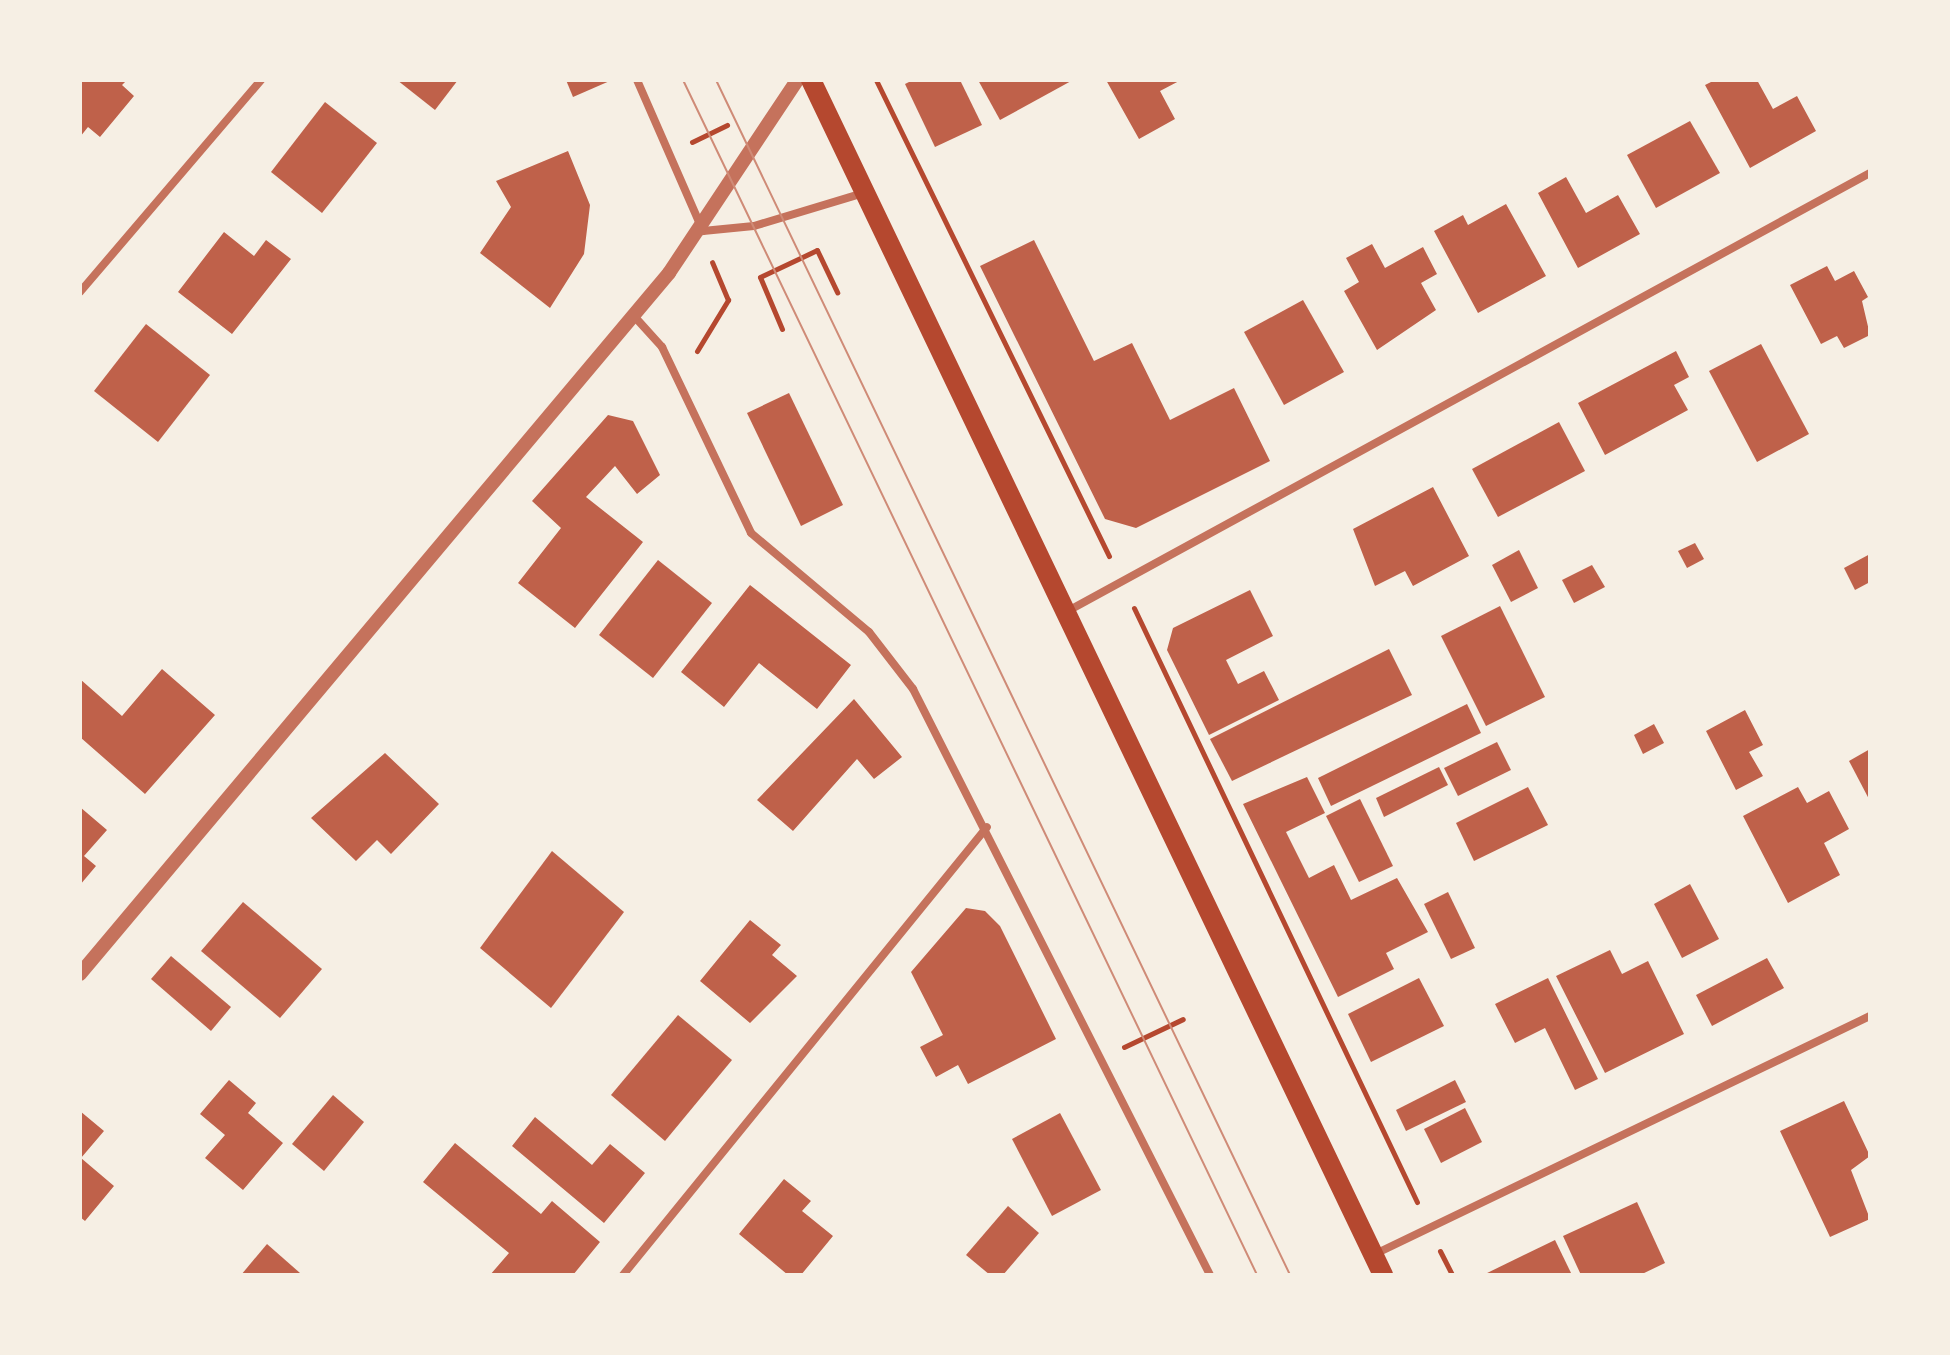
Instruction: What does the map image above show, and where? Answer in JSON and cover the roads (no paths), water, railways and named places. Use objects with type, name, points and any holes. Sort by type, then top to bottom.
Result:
[{"type":"main road","points":[[811,80],[1383,1275]]},
{"type":"street","points":[[80,292],[261,80]]},
{"type":"street","points":[[637,80],[703,231]]},
{"type":"street","points":[[80,974],[703,231],[797,80]]},
{"type":"street","points":[[1066,613],[1123,586],[1870,173]]},
{"type":"street","points":[[703,231],[754,226],[864,192]]},
{"type":"street","points":[[634,316],[662,347],[751,533],[869,632],[913,689],[1105,1057],[1210,1275]]},
{"type":"street","points":[[623,1275],[987,827]]},
{"type":"street","points":[[1373,1255],[1870,1016]]},
{"type":"tram line","points":[[683,80],[1257,1275]]},
{"type":"tram line","points":[[716,80],[1290,1275]]}]
